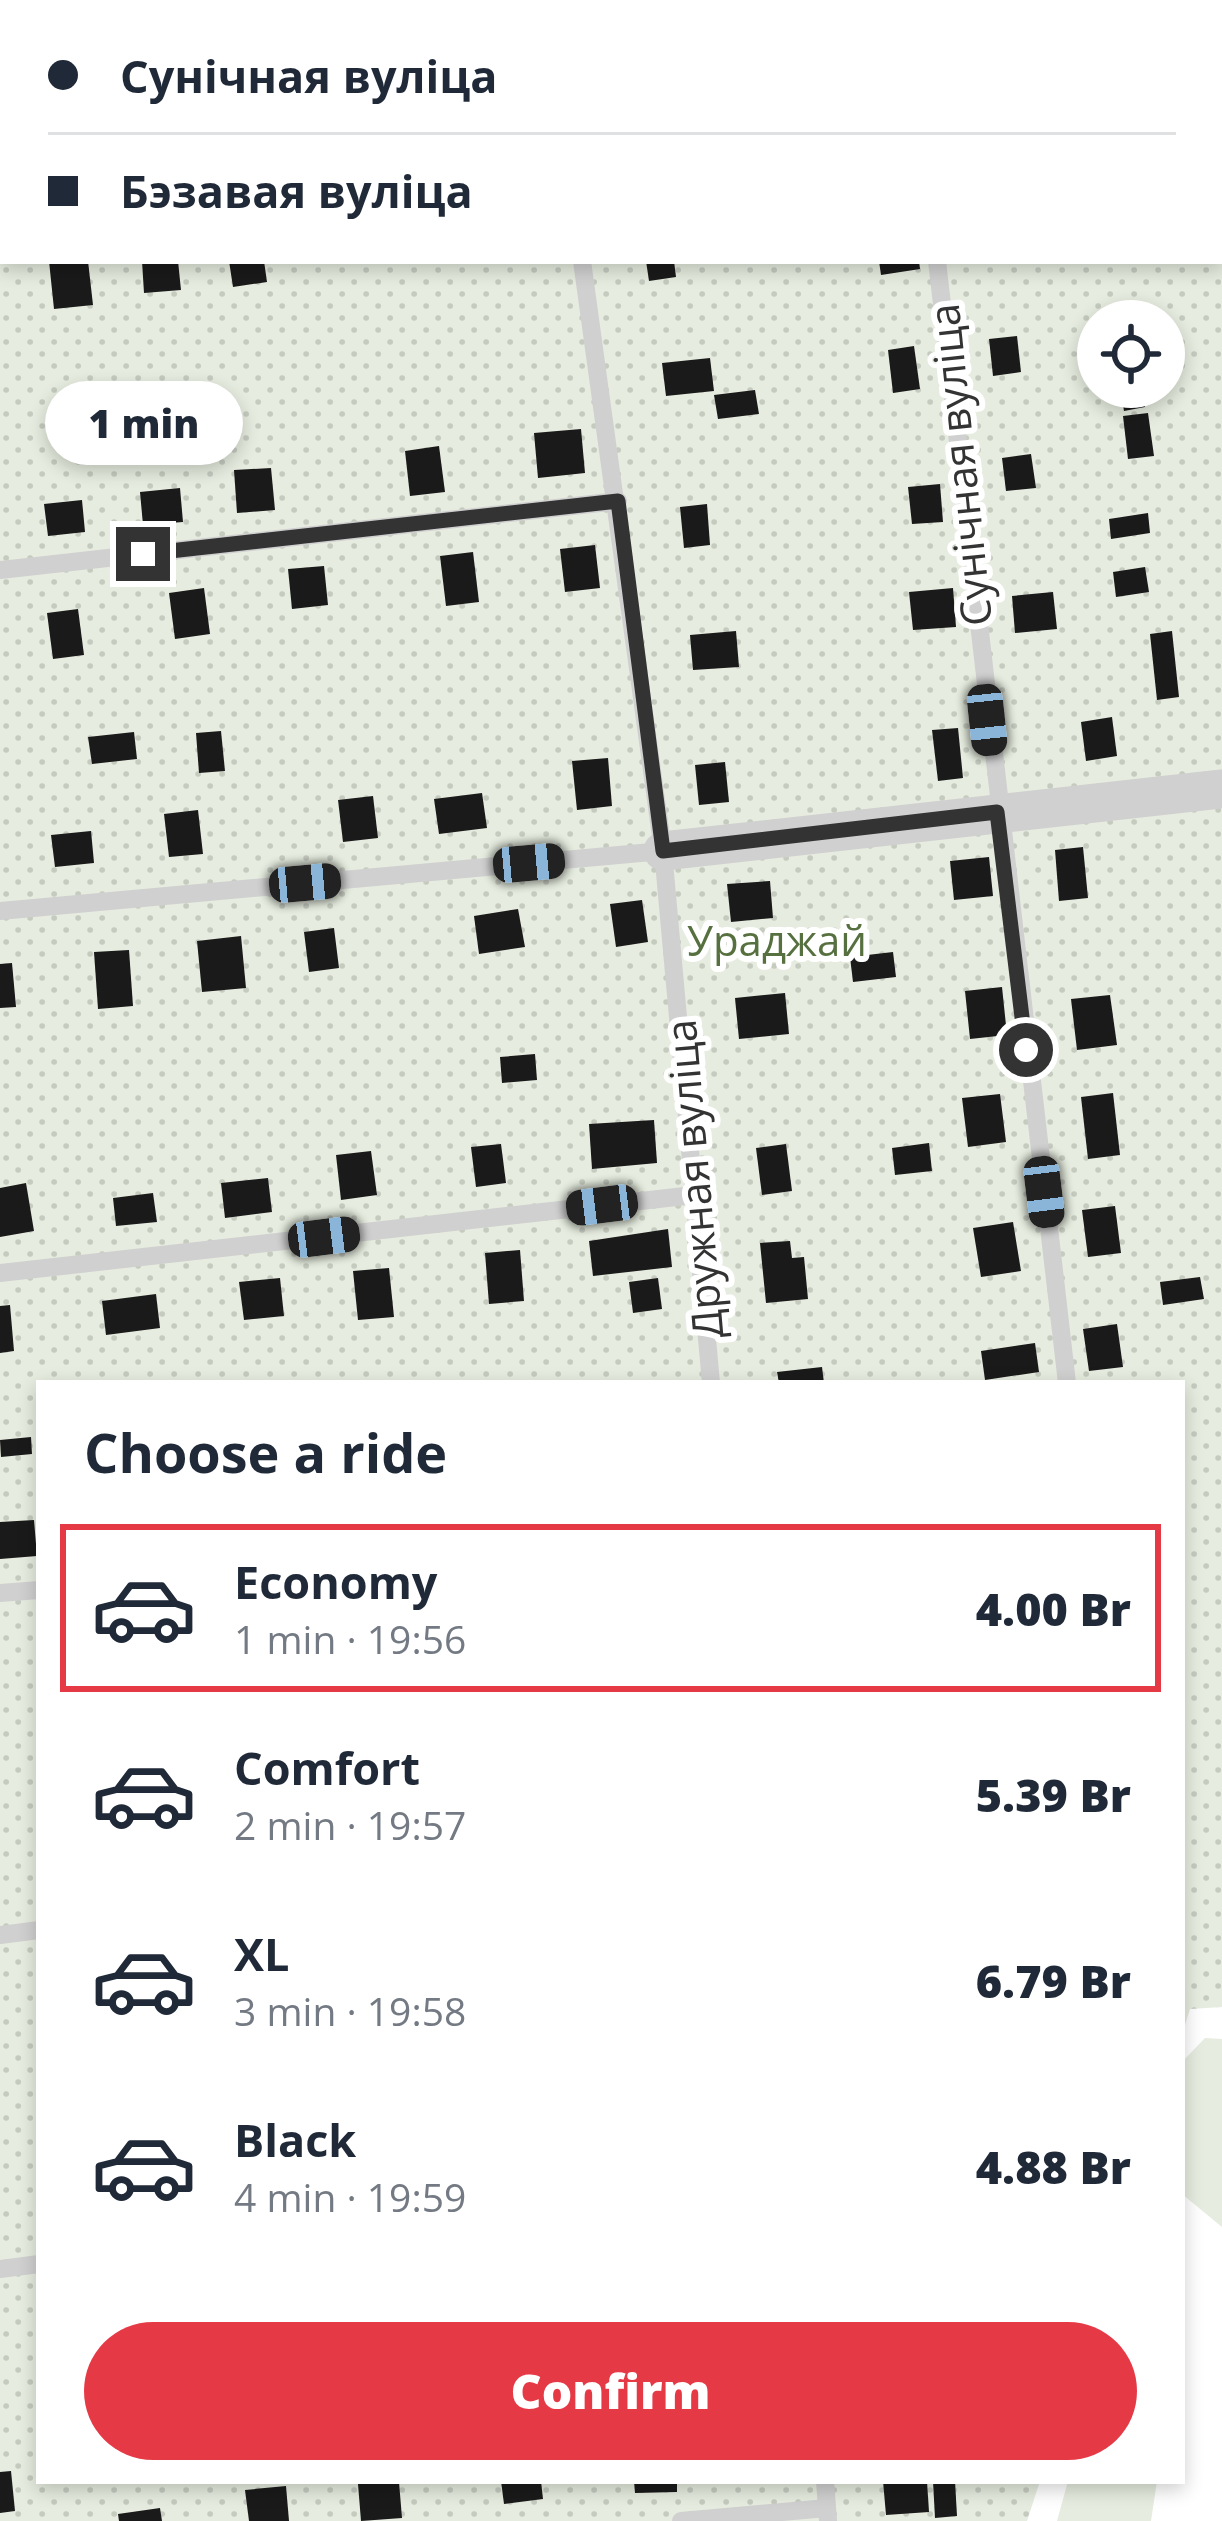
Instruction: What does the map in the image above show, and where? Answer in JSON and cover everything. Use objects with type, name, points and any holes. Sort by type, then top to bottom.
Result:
[{"type":"street","points":[[663,851],[1222,789]]},
{"type":"lane","name":"Дружная вуліца","points":[[582,264],[663,851],[711,1380]]},
{"type":"lane","name":"Сунічная вуліца","points":[[937,264],[997,812],[1067,1380]]},
{"type":"lane","points":[[0,570],[618,501]]},
{"type":"lane","points":[[0,911],[663,851]]},
{"type":"lane","points":[[0,1273],[694,1195]]},
{"type":"lane","points":[[0,1593],[36,1590]]},
{"type":"lane","points":[[0,1935],[36,1930]]},
{"type":"lane","points":[[0,2269],[36,2264]]},
{"type":"lane","points":[[681,2521],[828,2514],[825,2484]]},
{"type":"green space","name":"Ураджай","points":[[0,264],[1222,264],[1222,2007],[1190,2009],[1185,2025],[1185,1380],[36,1380],[36,2484],[1039,2484],[1027,2521],[0,2521]]},
{"type":"green space","points":[[1205,2038],[1222,2039],[1222,2227],[1185,2196],[1185,2059]]},
{"type":"green space","points":[[1067,2484],[1157,2484],[1151,2521],[1057,2521]]},
{"type":"building","points":[[49,264],[88,264],[93,305],[54,309]]},
{"type":"building","points":[[142,264],[178,264],[181,290],[144,293]]},
{"type":"building","points":[[229,264],[264,264],[267,282],[233,287]]},
{"type":"building","points":[[646,264],[674,264],[676,277],[649,281]]},
{"type":"building","points":[[879,264],[919,264],[920,269],[881,275]]},
{"type":"building","points":[[1017,336],[1021,372],[993,376],[989,339]]},
{"type":"building","points":[[914,346],[920,389],[893,393],[888,350]]},
{"type":"building","points":[[710,358],[714,391],[666,396],[662,363]]},
{"type":"building","points":[[755,390],[759,414],[718,419],[714,395]]},
{"type":"building","points":[[1148,413],[1154,456],[1128,459],[1123,416]]},
{"type":"building","points":[[581,429],[585,473],[538,478],[534,433]]},
{"type":"building","points":[[439,446],[445,492],[410,496],[405,451]]},
{"type":"building","points":[[1031,454],[1036,488],[1006,491],[1002,458]]},
{"type":"building","points":[[271,468],[275,510],[237,513],[234,470]]},
{"type":"building","points":[[940,484],[943,522],[912,524],[908,487]]},
{"type":"building","points":[[180,488],[183,522],[143,525],[140,492]]},
{"type":"building","points":[[82,500],[85,532],[48,536],[44,504]]},
{"type":"building","points":[[707,504],[710,545],[684,548],[680,507]]},
{"type":"building","points":[[1148,513],[1150,533],[1111,539],[1109,519]]},
{"type":"building","points":[[595,545],[600,588],[565,592],[560,549]]},
{"type":"building","points":[[473,552],[479,602],[446,606],[440,556]]},
{"type":"building","points":[[324,566],[328,605],[292,609],[288,569]]},
{"type":"building","points":[[1145,567],[1149,592],[1116,597],[1113,572]]},
{"type":"building","points":[[204,588],[210,634],[175,639],[169,593]]},
{"type":"building","points":[[953,588],[956,627],[913,630],[909,592]]},
{"type":"building","points":[[1053,592],[1057,629],[1015,633],[1012,596]]},
{"type":"building","points":[[78,609],[84,655],[53,659],[47,613]]},
{"type":"building","points":[[736,631],[739,667],[693,670],[690,635]]},
{"type":"building","points":[[1172,631],[1179,697],[1157,700],[1150,634]]},
{"type":"building","points":[[1112,717],[1117,756],[1086,761],[1081,722]]},
{"type":"building","points":[[958,728],[963,778],[938,781],[932,730]]},
{"type":"building","points":[[221,731],[225,771],[199,773],[196,733]]},
{"type":"building","points":[[134,732],[137,759],[92,764],[88,737]]},
{"type":"building","points":[[608,758],[612,806],[577,810],[572,761]]},
{"type":"building","points":[[725,762],[729,802],[699,805],[695,765]]},
{"type":"building","points":[[482,793],[487,828],[439,834],[434,799]]},
{"type":"building","points":[[373,796],[378,838],[343,842],[338,800]]},
{"type":"building","points":[[198,810],[203,854],[169,857],[164,814]]},
{"type":"building","points":[[91,831],[94,863],[55,867],[51,835]]},
{"type":"building","points":[[1083,847],[1088,898],[1059,901],[1055,850]]},
{"type":"building","points":[[989,857],[993,896],[954,900],[950,861]]},
{"type":"building","points":[[770,881],[773,918],[731,922],[727,884]]},
{"type":"building","points":[[642,900],[648,942],[616,947],[610,904]]},
{"type":"building","points":[[518,909],[525,947],[479,954],[474,916]]},
{"type":"building","points":[[334,928],[339,968],[309,972],[304,932]]},
{"type":"building","points":[[241,936],[246,988],[202,992],[197,941]]},
{"type":"building","points":[[129,950],[133,1006],[98,1009],[94,952]]},
{"type":"building","points":[[893,952],[896,977],[853,982],[850,957]]},
{"type":"building","points":[[12,963],[16,1007],[0,1008],[0,964]]},
{"type":"building","points":[[1002,987],[1007,1035],[970,1039],[965,991]]},
{"type":"building","points":[[785,993],[789,1034],[739,1039],[735,998]]},
{"type":"building","points":[[1110,995],[1117,1045],[1077,1050],[1071,999]]},
{"type":"building","points":[[535,1054],[537,1080],[502,1083],[500,1057]]},
{"type":"building","points":[[1113,1093],[1120,1155],[1088,1159],[1081,1097]]},
{"type":"building","points":[[1000,1094],[1006,1142],[968,1147],[962,1098]]},
{"type":"building","points":[[654,1120],[657,1163],[592,1169],[589,1124]]},
{"type":"building","points":[[929,1143],[932,1171],[895,1175],[892,1148]]},
{"type":"building","points":[[501,1144],[506,1183],[476,1187],[471,1147]]},
{"type":"building","points":[[786,1144],[792,1191],[762,1195],[756,1148]]},
{"type":"building","points":[[371,1151],[377,1195],[341,1200],[336,1155]]},
{"type":"building","points":[[268,1178],[272,1212],[225,1218],[221,1183]]},
{"type":"building","points":[[26,1183],[34,1231],[0,1237],[0,1188]]},
{"type":"building","points":[[153,1193],[157,1222],[116,1226],[113,1198]]},
{"type":"building","points":[[1115,1206],[1121,1253],[1088,1257],[1082,1210]]},
{"type":"building","points":[[1013,1222],[1021,1271],[981,1277],[973,1228]]},
{"type":"building","points":[[668,1229],[672,1267],[593,1276],[589,1241]]},
{"type":"building","points":[[790,1241],[792,1258],[804,1257],[808,1299],[766,1303],[760,1243]]},
{"type":"building","points":[[520,1250],[524,1301],[489,1304],[485,1253]]},
{"type":"building","points":[[389,1268],[394,1317],[358,1320],[353,1271]]},
{"type":"building","points":[[1200,1277],[1204,1299],[1163,1305],[1160,1282]]},
{"type":"building","points":[[280,1278],[284,1316],[244,1320],[239,1282]]},
{"type":"building","points":[[658,1278],[662,1309],[633,1313],[629,1282]]},
{"type":"building","points":[[156,1294],[160,1328],[106,1335],[102,1301]]},
{"type":"building","points":[[10,1305],[14,1351],[0,1353],[0,1306]]},
{"type":"building","points":[[1117,1324],[1123,1367],[1089,1371],[1083,1329]]},
{"type":"building","points":[[1035,1343],[1039,1372],[985,1380],[981,1351]]},
{"type":"building","points":[[822,1367],[824,1380],[778,1380],[777,1372]]},
{"type":"building","points":[[31,1437],[32,1454],[1,1457],[0,1440]]},
{"type":"building","points":[[34,1520],[36,1556],[0,1559],[0,1522]]},
{"type":"building","points":[[11,2471],[15,2511],[0,2513],[0,2472]]},
{"type":"building","points":[[358,2484],[399,2484],[402,2518],[361,2521]]},
{"type":"building","points":[[501,2484],[541,2484],[543,2499],[504,2504]]},
{"type":"building","points":[[634,2484],[677,2484],[677,2492],[635,2493]]},
{"type":"building","points":[[883,2484],[927,2484],[929,2512],[886,2515]]},
{"type":"building","points":[[933,2484],[955,2484],[957,2516],[935,2518]]},
{"type":"building","points":[[286,2486],[289,2521],[249,2521],[245,2490]]},
{"type":"building","points":[[160,2508],[162,2521],[119,2521],[118,2514]]},
{"type":"route","points":[[143,554],[618,501],[663,851],[997,812],[1026,1050]]}]
